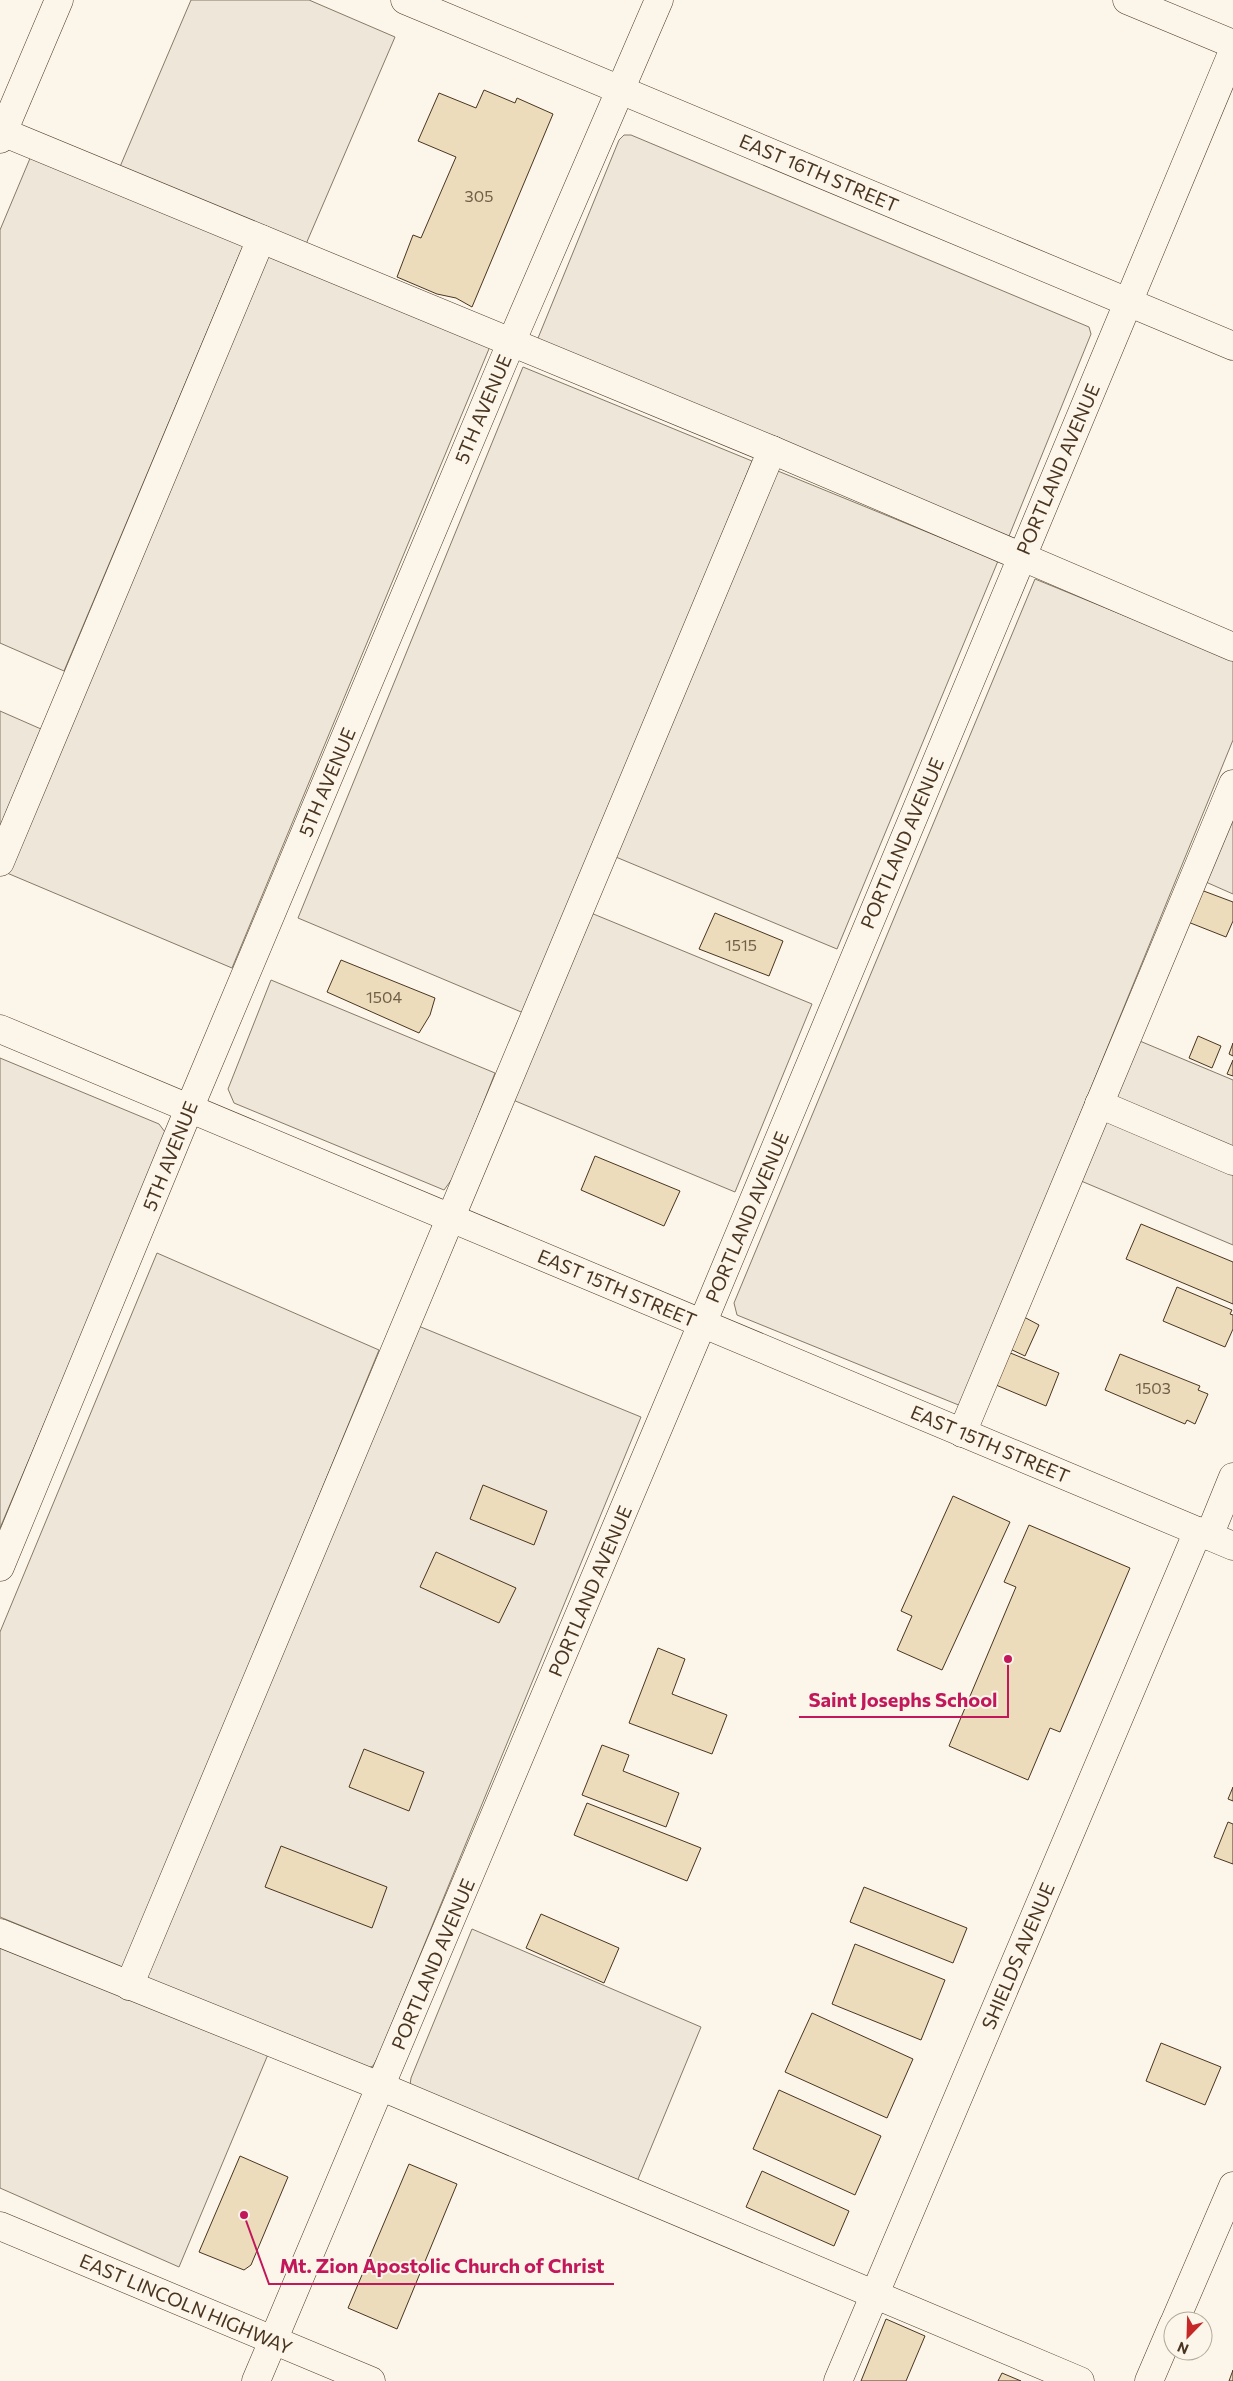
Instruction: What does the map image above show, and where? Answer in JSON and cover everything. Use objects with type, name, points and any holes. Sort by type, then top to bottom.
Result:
[{"type":"street","points":[[59,0],[1,134],[772,450],[1233,647]]},
{"type":"street","name":"EAST 16TH STREET","points":[[405,0],[1233,346]]},
{"type":"street","name":"5TH AVENUE","points":[[0,1567],[189,1109],[511,343],[659,0]]},
{"type":"street","points":[[1126,0],[1233,44]]},
{"type":"street","name":"PORTLAND AVENUE","points":[[256,2381],[382,2087],[702,1324],[1233,51]]},
{"type":"street","points":[[0,862],[261,239]]},
{"type":"street","points":[[128,1986],[772,450]]},
{"type":"street","points":[[962,1433],[1233,784]]},
{"type":"street","name":"EAST 15TH STREET","points":[[0,1029],[1213,1538]]},
{"type":"street","points":[[1099,1104],[1233,1161]]},
{"type":"street","name":"SHIELDS AVENUE","points":[[838,2381],[875,2294],[1213,1538],[1233,1477]]},
{"type":"street","points":[[0,1933],[382,2087],[1080,2381]]},
{"type":"street","points":[[1179,2311],[1233,2186]]},
{"type":"street","name":"EAST LINCOLN HIGHWAY","points":[[0,2226],[371,2381]]},
{"type":"street","points":[[1149,2381],[1163,2348]]},
{"type":"shaded area","points":[[191,0],[309,0],[395,37],[306,244],[119,169]]},
{"type":"shaded area","points":[[624,135],[631,135],[1089,327],[1091,334],[1007,541],[536,343],[619,140]]},
{"type":"shaded area","points":[[31,156],[243,246],[64,671],[0,643],[0,230]]},
{"type":"shaded area","points":[[266,250],[491,344],[232,968],[7,873]]},
{"type":"shaded area","points":[[523,367],[752,461],[526,1014],[298,918]]},
{"type":"shaded area","points":[[773,469],[998,561],[837,949],[611,855]]},
{"type":"shaded area","points":[[1035,579],[1233,660],[1233,740],[961,1406],[737,1315],[734,1303]]},
{"type":"shaded area","points":[[0,711],[41,729],[0,827]]},
{"type":"shaded area","points":[[1233,800],[1233,894],[1199,879]]},
{"type":"shaded area","points":[[591,913],[812,1004],[735,1192],[513,1100]]},
{"type":"shaded area","points":[[271,980],[495,1073],[455,1175],[444,1190],[234,1103],[228,1089]]},
{"type":"shaded area","points":[[1135,1039],[1233,1080],[1233,1152],[1111,1097]]},
{"type":"shaded area","points":[[0,1058],[159,1124],[165,1132],[163,1143],[0,1528]]},
{"type":"shaded area","points":[[1102,1112],[1233,1170],[1233,1245],[1074,1178]]},
{"type":"shaded area","points":[[157,1253],[379,1350],[125,1968],[0,1917],[0,1632]]},
{"type":"shaded area","points":[[416,1325],[641,1417],[379,2055],[373,2066],[366,2069],[151,1983],[147,1976]]},
{"type":"shaded area","points":[[472,1929],[701,2027],[636,2184],[410,2085],[411,2078]]},
{"type":"shaded area","points":[[0,1941],[269,2052],[179,2267],[0,2188]]},
{"type":"building","points":[[484,90],[515,103],[517,98],[553,114],[472,307],[456,298],[437,294],[397,277],[413,235],[421,238],[456,157],[418,141],[439,93],[476,108]]},
{"type":"building","points":[[1201,890],[1233,902],[1233,921],[1226,937],[1188,922]]},
{"type":"building","points":[[715,913],[783,941],[769,976],[699,949]]},
{"type":"building","points":[[341,960],[435,998],[430,1015],[419,1033],[327,992]]},
{"type":"building","points":[[1198,1036],[1221,1046],[1212,1068],[1189,1058]]},
{"type":"building","points":[[1233,1043],[1233,1056],[1229,1054]]},
{"type":"building","points":[[1233,1060],[1233,1076],[1227,1074]]},
{"type":"building","points":[[595,1156],[680,1191],[664,1226],[581,1190]]},
{"type":"building","points":[[1141,1224],[1233,1262],[1233,1304],[1126,1259]]},
{"type":"building","points":[[1177,1287],[1232,1310],[1230,1314],[1233,1315],[1233,1329],[1225,1347],[1163,1321]]},
{"type":"building","points":[[1024,1317],[1039,1325],[1025,1356],[1010,1349]]},
{"type":"building","points":[[1008,1352],[1059,1373],[1046,1406],[996,1385]]},
{"type":"building","points":[[1120,1354],[1200,1386],[1198,1390],[1208,1394],[1195,1424],[1187,1420],[1185,1424],[1105,1390]]},
{"type":"building","points":[[483,1485],[547,1511],[534,1545],[470,1519]]},
{"type":"building","points":[[953,1496],[1010,1522],[942,1670],[897,1650],[912,1616],[901,1611]]},
{"type":"building","points":[[1029,1525],[1130,1568],[1060,1732],[1050,1728],[1028,1780],[949,1746],[1016,1587],[1004,1582]]},
{"type":"building","points":[[436,1552],[516,1588],[499,1623],[420,1587]]},
{"type":"building","points":[[658,1648],[685,1659],[672,1694],[727,1715],[712,1754],[629,1723]]},
{"type":"building","points":[[602,1745],[629,1755],[623,1771],[679,1793],[666,1827],[582,1795]]},
{"type":"building","points":[[364,1749],[424,1772],[409,1811],[349,1787]]},
{"type":"building","points":[[1233,1787],[1233,1801],[1228,1799]]},
{"type":"building","points":[[587,1803],[701,1848],[687,1881],[574,1835]]},
{"type":"building","points":[[1228,1822],[1233,1824],[1233,1864],[1214,1857]]},
{"type":"building","points":[[281,1846],[387,1887],[372,1928],[265,1887]]},
{"type":"building","points":[[864,1887],[967,1928],[953,1963],[850,1922]]},
{"type":"building","points":[[541,1914],[619,1948],[604,1983],[526,1948]]},
{"type":"building","points":[[855,1944],[945,1980],[921,2040],[832,2004]]},
{"type":"building","points":[[812,2013],[913,2059],[887,2118],[785,2072]]},
{"type":"building","points":[[1161,2043],[1221,2067],[1205,2105],[1146,2081]]},
{"type":"building","points":[[779,2090],[881,2136],[855,2195],[753,2149]]},
{"type":"building","points":[[240,2156],[288,2177],[251,2265],[244,2270],[199,2252]]},
{"type":"building","points":[[409,2164],[457,2184],[397,2329],[348,2308]]},
{"type":"building","points":[[762,2171],[849,2211],[834,2246],[746,2207]]},
{"type":"building","points":[[886,2319],[925,2336],[906,2381],[861,2381]]},
{"type":"building","points":[[1233,2370],[1233,2381],[1229,2381]]},
{"type":"building","points":[[1002,2373],[1021,2381],[998,2381]]},
{"type":"place","name":"Saint Josephs School","points":[[1008,1659]]},
{"type":"place","name":"Mt. Zion Apostolic Church of Christ","points":[[244,2215]]}]
